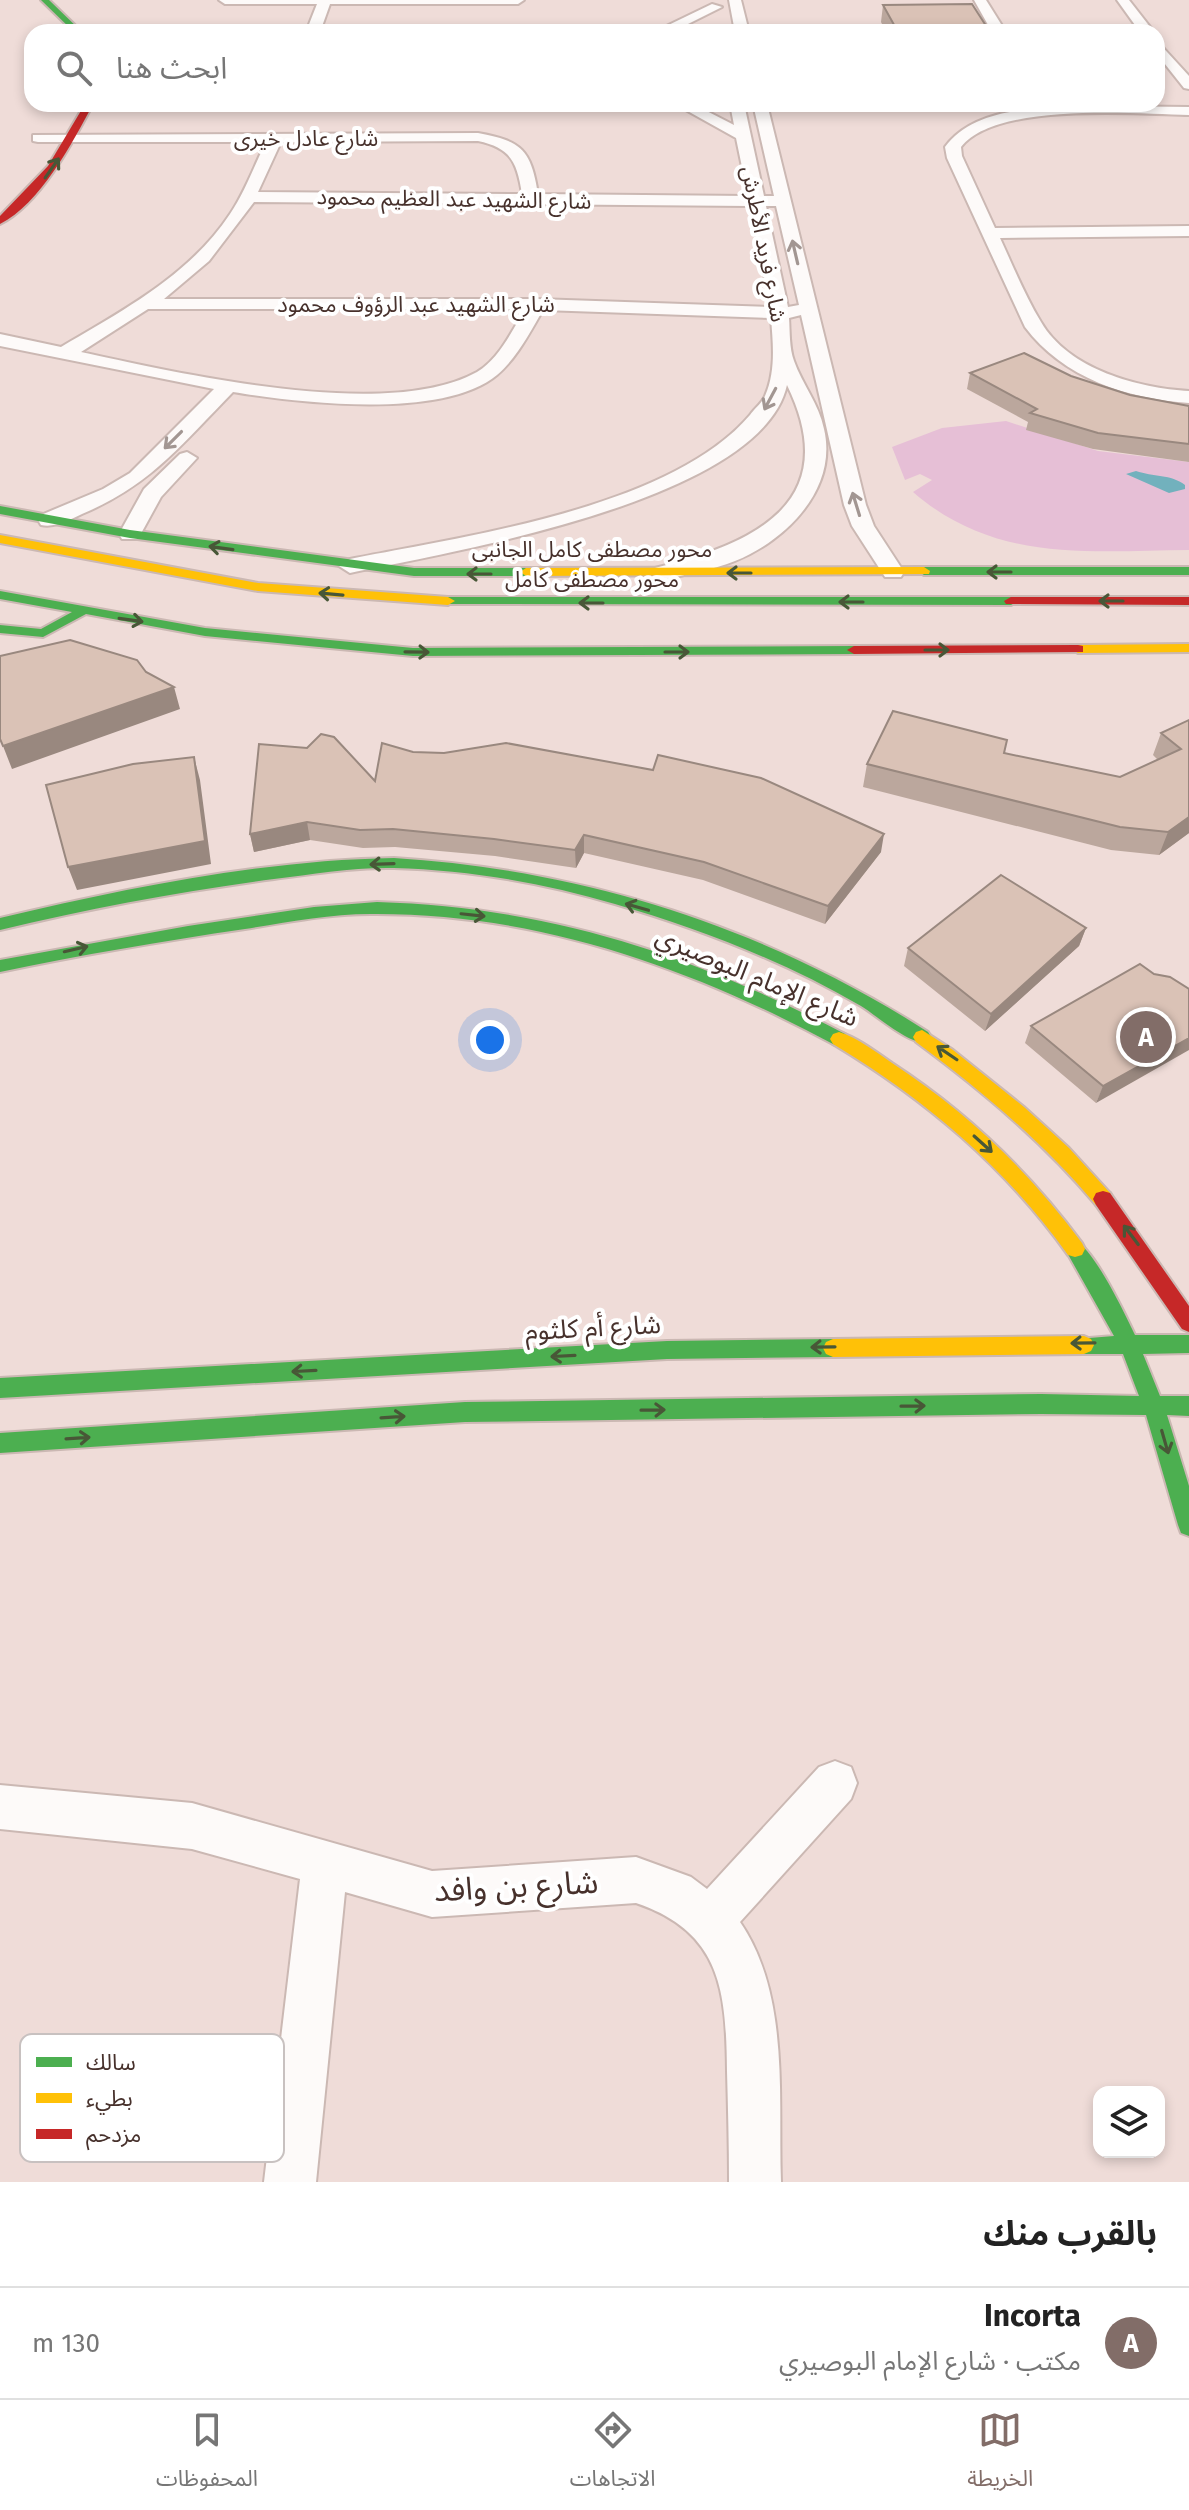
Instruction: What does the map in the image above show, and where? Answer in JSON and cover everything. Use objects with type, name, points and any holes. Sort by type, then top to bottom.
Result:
[{"type":"street","points":[[45,0],[70,24]]},
{"type":"street","points":[[225,0],[518,0]]},
{"type":"street","points":[[735,0],[740,24]]},
{"type":"street","points":[[980,0],[994,24]]},
{"type":"street","points":[[1123,0],[1141,24]]},
{"type":"street","points":[[316,24],[324,2]]},
{"type":"street","points":[[680,24],[717,9]]},
{"type":"street","points":[[1165,56],[1189,85]]},
{"type":"street","points":[[1165,70],[1176,70]]},
{"type":"street","points":[[1165,79],[1189,108]]},
{"type":"street","points":[[1165,109],[1189,108]]},
{"type":"street","points":[[0,221],[28,198],[72,138],[85,112]]},
{"type":"street","points":[[698,112],[743,135]]},
{"type":"street","name":"شارع فريد الأطرش","points":[[350,566],[538,526],[595,510],[677,477],[739,440],[774,398],[783,358],[776,290],[739,112]]},
{"type":"street","name":"شارع فريد الأطرش","points":[[762,112],[855,505],[863,526],[893,572]]},
{"type":"street","points":[[1075,112],[1017,116],[970,129],[958,139],[953,149],[1034,327],[1049,345],[1098,376],[1134,388],[1189,397]]},
{"type":"street","points":[[33,145],[54,115]]},
{"type":"street","name":"شارع عادل خيرى","points":[[33,145],[72,138],[495,140],[512,145],[524,157],[531,200]]},
{"type":"street","points":[[65,353],[144,304],[208,253],[247,197],[275,138]]},
{"type":"street","name":"شارع الشهيد عبد العظيم محمود","points":[[247,197],[660,203],[783,201]]},
{"type":"street","name":"شارع الشهيد عبد العظيم محمود","points":[[660,203],[725,214],[762,226]]},
{"type":"street","points":[[989,233],[1189,231]]},
{"type":"street","name":"شارع الشهيد عبد الرؤوف محمود","points":[[687,308],[776,290],[806,300]]},
{"type":"street","name":"شارع الشهيد عبد الرؤوف محمود","points":[[144,304],[537,304],[780,313],[806,300]]},
{"type":"street","points":[[0,340],[257,389],[372,399],[406,398],[451,389],[483,376],[498,364],[537,304]]},
{"type":"street","points":[[645,603],[654,573],[734,553],[772,528],[808,492],[817,468],[815,430],[783,358]]},
{"type":"street","points":[[49,520],[111,494],[137,477],[229,385]]},
{"type":"street","points":[[234,411],[257,389]]},
{"type":"street","points":[[130,534],[152,494],[201,444]]},
{"type":"street","name":"محور مصطفى كامل الجانبى","points":[[0,510],[130,534],[350,566],[450,574],[1189,571]]},
{"type":"street","name":"محور مصطفى كامل","points":[[0,539],[258,587],[446,601],[1189,601]]},
{"type":"street","points":[[0,551],[29,545]]},
{"type":"street","points":[[0,595],[80,613],[313,646],[413,652],[1189,648]]},
{"type":"street","points":[[0,629],[43,635],[58,630],[80,613]]},
{"type":"street","name":"شارع الإمام البوصيري","points":[[0,924],[188,884],[344,865],[408,863],[515,876],[695,924],[878,1007],[970,1068],[1055,1145],[1133,1236],[1151,1281],[1189,1323]]},
{"type":"street","name":"شارع الإمام البوصيري","points":[[0,966],[91,945],[177,932],[342,910],[395,907],[499,918],[676,964],[835,1035],[930,1096],[1006,1165],[1091,1273],[1131,1342],[1155,1407],[1189,1525]]},
{"type":"street","points":[[1091,1273],[1110,1289],[1123,1292]]},
{"type":"street","name":"شارع أم كلثوم","points":[[0,1388],[667,1350],[1131,1342],[1189,1344]]},
{"type":"street","points":[[0,1443],[465,1412],[1041,1404],[1189,1406]]},
{"type":"street","points":[[710,1920],[835,1783]]},
{"type":"street","name":"شارع بن وافد","points":[[0,1807],[192,1826],[432,1894],[636,1880],[675,1893],[710,1920],[736,1958],[750,2005],[755,2182]]},
{"type":"street","points":[[290,2182],[325,1863]]},
{"type":"shaded area","points":[[1006,421],[1098,451],[1189,462],[1189,550],[1079,551],[1010,542],[944,515],[913,492],[932,480],[920,474],[905,480],[892,447],[942,428]]},
{"type":"water","points":[[1136,471],[1174,479],[1185,485],[1185,489],[1169,493],[1126,474]]},
{"type":"building","points":[[972,4],[985,24],[894,24],[883,5]]},
{"type":"building","points":[[1024,353],[1071,376],[1130,395],[1189,406],[1189,444],[1098,433],[1030,413],[1037,409],[970,373]]},
{"type":"building","points":[[70,640],[137,660],[146,672],[174,687],[3,746],[0,739],[0,656]]},
{"type":"building","points":[[893,711],[1007,740],[1004,753],[1120,777],[1181,749],[1161,733],[1189,720],[1189,817],[1168,832],[1120,827],[867,764]]},
{"type":"building","points":[[321,734],[334,737],[375,781],[382,743],[413,752],[444,753],[506,743],[653,770],[658,755],[761,778],[884,834],[828,906],[704,862],[584,835],[575,850],[494,839],[393,829],[360,830],[307,822],[250,834],[259,744],[307,748]]},
{"type":"building","points":[[194,757],[205,841],[68,867],[46,785],[133,764]]},
{"type":"building","points":[[1001,875],[1086,928],[991,1014],[908,948]]},
{"type":"building","points":[[1140,964],[1154,974],[1170,977],[1189,989],[1189,1038],[1103,1086],[1031,1026]]},
{"type":"traffic: fast","points":[[45,0],[70,24]]},
{"type":"traffic: fast","points":[[0,510],[130,534],[414,572],[526,572]]},
{"type":"traffic: fast","points":[[924,571],[1189,571]]},
{"type":"traffic: fast","points":[[0,595],[205,632],[413,652],[854,650]]},
{"type":"traffic: fast","points":[[448,601],[1011,601]]},
{"type":"traffic: fast","points":[[0,629],[43,633],[80,613]]},
{"type":"traffic: fast","points":[[0,924],[136,895],[303,870],[379,863],[459,867],[528,878],[670,914],[806,969],[922,1037]]},
{"type":"traffic: fast","points":[[0,966],[188,931],[314,913],[361,908],[436,910],[556,928],[616,944],[732,986],[839,1039]]},
{"type":"traffic: fast","points":[[1075,1249],[1116,1317],[1145,1382],[1189,1525]]},
{"type":"traffic: fast","points":[[1084,1345],[1189,1344]]},
{"type":"traffic: fast","points":[[0,1388],[667,1350],[833,1348]]},
{"type":"traffic: fast","points":[[0,1443],[465,1412],[1041,1404],[1189,1406]]},
{"type":"traffic: slow","points":[[0,539],[258,587],[448,601]]},
{"type":"traffic: slow","points":[[526,572],[924,571]]},
{"type":"traffic: slow","points":[[1078,649],[1189,648]]},
{"type":"traffic: slow","points":[[922,1037],[1018,1112],[1062,1153],[1103,1199]]},
{"type":"traffic: slow","points":[[839,1039],[907,1082],[969,1130],[1026,1186],[1075,1249]]},
{"type":"traffic: slow","points":[[833,1348],[1084,1345]]},
{"type":"traffic: jam","points":[[0,221],[28,196],[51,167],[85,112]]},
{"type":"traffic: jam","points":[[1011,601],[1189,601]]},
{"type":"traffic: jam","points":[[854,650],[1078,649]]},
{"type":"traffic: jam","points":[[1103,1199],[1189,1323]]},
{"type":"place","name":"Incorta","points":[[1146,1037]]}]
